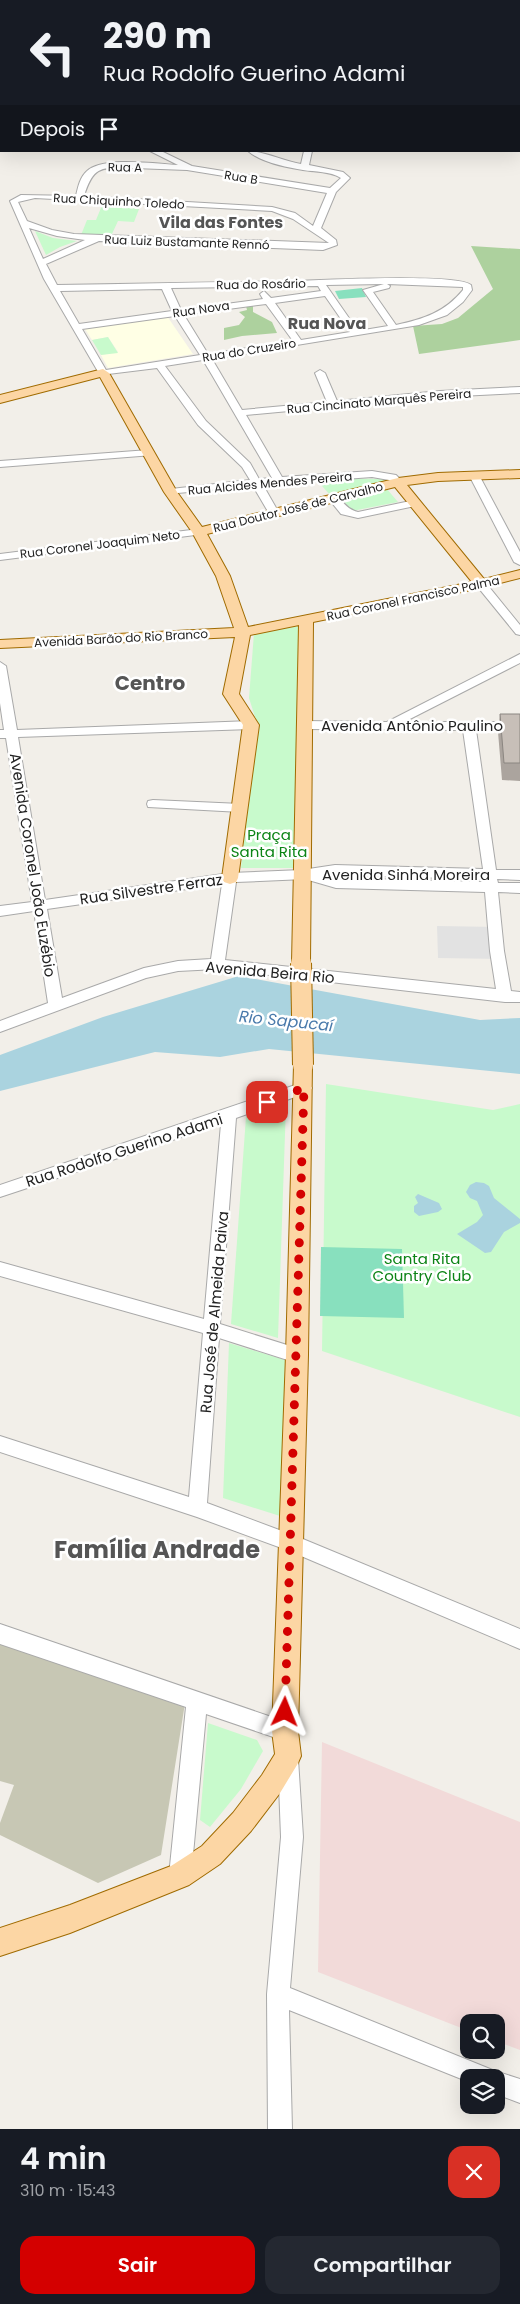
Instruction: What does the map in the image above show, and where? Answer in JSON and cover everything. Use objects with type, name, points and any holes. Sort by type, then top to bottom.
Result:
[{"type":"main road","points":[[0,399],[103,373],[171,492],[199,532],[223,576],[243,632],[231,694],[251,725],[230,878]]},
{"type":"main road","name":"Rua Doutor José de Carvalho","points":[[199,532],[398,482],[474,475],[520,474]]},
{"type":"main road","points":[[398,482],[481,584]]},
{"type":"main road","name":"Rua Coronel Francisco Palma","points":[[306,621],[520,574]]},
{"type":"main road","points":[[0,1942],[70,1919],[180,1876],[211,1854],[242,1822],[271,1784],[288,1756],[285,1731],[304,1076],[301,963],[306,621],[243,632]]},
{"type":"main road","name":"Avenida Barão do Rio Branco","points":[[0,644],[243,632]]},
{"type":"street","name":"Rua B","points":[[156,152],[190,168],[332,191]]},
{"type":"street","points":[[254,152],[264,159],[280,164],[335,172],[346,178],[332,191],[312,228],[297,239],[278,246]]},
{"type":"street","points":[[304,168],[308,152]]},
{"type":"street","name":"Rua A","points":[[79,198],[88,173],[94,168],[108,166],[190,168]]},
{"type":"street","name":"Rua Chiquinho Toledo","points":[[24,224],[14,201],[21,197],[35,196],[272,209],[302,219],[333,242],[333,244],[323,247],[278,246]]},
{"type":"street","points":[[24,224],[53,234],[73,238],[98,238]]},
{"type":"street","points":[[24,224],[54,288],[103,373]]},
{"type":"street","name":"Rua Luiz Bustamante Rennó","points":[[41,263],[98,238],[278,246]]},
{"type":"street","name":"Rua do Rosário","points":[[54,288],[320,283],[364,280],[416,281],[467,285]]},
{"type":"street","points":[[394,328],[367,290],[416,281]]},
{"type":"street","points":[[320,283],[355,334]]},
{"type":"street","points":[[258,284],[298,342]]},
{"type":"street","name":"Rua do Cruzeiro","points":[[103,373],[394,328],[434,320],[464,295],[468,290],[467,285]]},
{"type":"street","points":[[165,286],[177,312],[279,480]]},
{"type":"street","name":"Rua Nova","points":[[75,327],[327,293]]},
{"type":"street","points":[[159,364],[202,423],[246,465],[274,513]]},
{"type":"street","points":[[320,373],[333,404]]},
{"type":"street","name":"Rua Cincinato Marquês Pereira","points":[[239,413],[440,394],[520,390]]},
{"type":"street","points":[[0,464],[149,453]]},
{"type":"street","name":"Rua Alcides Mendes Pereira","points":[[171,492],[279,480],[372,474],[392,477],[398,482]]},
{"type":"street","points":[[474,475],[520,562]]},
{"type":"street","points":[[333,498],[345,512],[358,516],[414,503]]},
{"type":"street","name":"Rua Coronel Joaquim Neto","points":[[0,557],[199,532]]},
{"type":"street","points":[[481,584],[520,632]]},
{"type":"street","points":[[388,725],[520,658]]},
{"type":"street","name":"Avenida Coronel João Euzébio","points":[[0,666],[6,733],[56,1005]]},
{"type":"street","points":[[6,733],[251,725]]},
{"type":"street","name":"Avenida Antônio Paulino","points":[[304,725],[520,726]]},
{"type":"street","points":[[469,725],[490,880],[496,951],[513,997]]},
{"type":"street","points":[[153,804],[241,808]]},
{"type":"street","name":"Rua Silvestre Ferraz","points":[[0,911],[230,878],[302,875]]},
{"type":"street","name":"Avenida Sinhá Moreira","points":[[302,875],[336,883],[490,880],[520,875]]},
{"type":"street","points":[[217,964],[230,878]]},
{"type":"street","name":"Avenida Sinhá Moreira","points":[[490,880],[520,888]]},
{"type":"street","name":"Avenida Beira Rio","points":[[0,1027],[144,973],[178,966],[217,964],[513,997]]},
{"type":"street","name":"Rua Rodolfo Guerino Adami","points":[[0,1191],[229,1115],[304,1076]]},
{"type":"street","name":"Rua José de Almeida Paiva","points":[[197,1508],[229,1115]]},
{"type":"street","points":[[0,1269],[213,1329],[297,1355]]},
{"type":"street","points":[[0,1444],[197,1508],[291,1544],[520,1639]]},
{"type":"street","points":[[0,1634],[285,1731]]},
{"type":"street","points":[[180,1876],[197,1700]]},
{"type":"street","points":[[280,2129],[278,1994],[292,1837],[288,1756]]},
{"type":"street","points":[[278,1994],[464,2069]]},
{"type":"street","points":[[505,2085],[520,2091]]},
{"type":"shaded area","points":[[167,316],[193,354],[108,368],[101,355],[118,352],[108,337],[92,340],[85,329]]},
{"type":"shaded area","points":[[437,926],[499,927],[502,959],[438,958]]},
{"type":"shaded area","points":[[0,1644],[185,1703],[161,1855],[98,1883],[0,1835],[0,1823],[14,1785],[0,1781]]},
{"type":"shaded area","points":[[322,1742],[520,1822],[520,2050],[505,2044],[505,2014],[460,2014],[460,2027],[318,1972]]},
{"type":"green space","points":[[103,203],[141,204],[134,222],[118,221],[111,236],[81,235],[87,220],[96,220]]},
{"type":"green space","points":[[35,231],[53,238],[77,241],[60,247],[46,255]]},
{"type":"green space","points":[[471,246],[520,249],[520,340],[419,354],[413,326],[442,324],[458,318],[493,289]]},
{"type":"green space","points":[[362,288],[366,297],[339,299],[335,291]]},
{"type":"green space","points":[[253,305],[253,312],[272,322],[277,333],[242,336],[224,340],[224,328],[239,325],[245,317],[239,312],[247,310],[246,306]]},
{"type":"green space","points":[[108,337],[118,353],[101,355],[92,340]]},
{"type":"green space","points":[[315,478],[386,479],[388,480],[330,495]]},
{"type":"green space","points":[[386,488],[398,502],[352,511],[341,498]]},
{"type":"green space","name":"Praça Santa Rita","points":[[299,626],[294,868],[241,868],[256,720],[249,698],[254,633]]},
{"type":"green space","name":"Santa Rita Country Club","points":[[326,1084],[493,1110],[520,1104],[520,1417],[322,1351]]},
{"type":"green space","points":[[286,1105],[278,1338],[231,1324],[246,1117]]},
{"type":"green space","points":[[321,1247],[402,1249],[404,1318],[320,1316]]},
{"type":"green space","points":[[229,1343],[285,1360],[280,1516],[223,1498]]},
{"type":"green space","points":[[208,1723],[257,1740],[263,1751],[241,1789],[210,1827],[200,1820]]},
{"type":"water","name":"Rio Sapucaí","points":[[239,976],[480,1020],[520,1018],[520,1074],[269,1049],[220,1057],[155,1052],[0,1091],[0,1055],[103,1017]]},
{"type":"water","points":[[476,1182],[489,1186],[494,1198],[520,1219],[520,1223],[504,1232],[491,1252],[485,1253],[457,1234],[477,1222],[483,1215],[477,1201],[470,1198],[466,1192],[470,1185]]},
{"type":"water","points":[[418,1194],[439,1203],[442,1209],[438,1212],[419,1216],[414,1212],[414,1206],[418,1203],[415,1197]]},
{"type":"building","points":[[500,714],[520,714],[520,763],[504,763]]},
{"type":"district","name":"Vila das Fontes","points":[[221,222]]},
{"type":"district","name":"Rua Nova","points":[[327,323]]},
{"type":"district","name":"Centro","points":[[150,683]]},
{"type":"district","name":"Família Andrade","points":[[157,1549]]},
{"type":"route","points":[[267,1102],[304,1088],[285,1712]]}]
